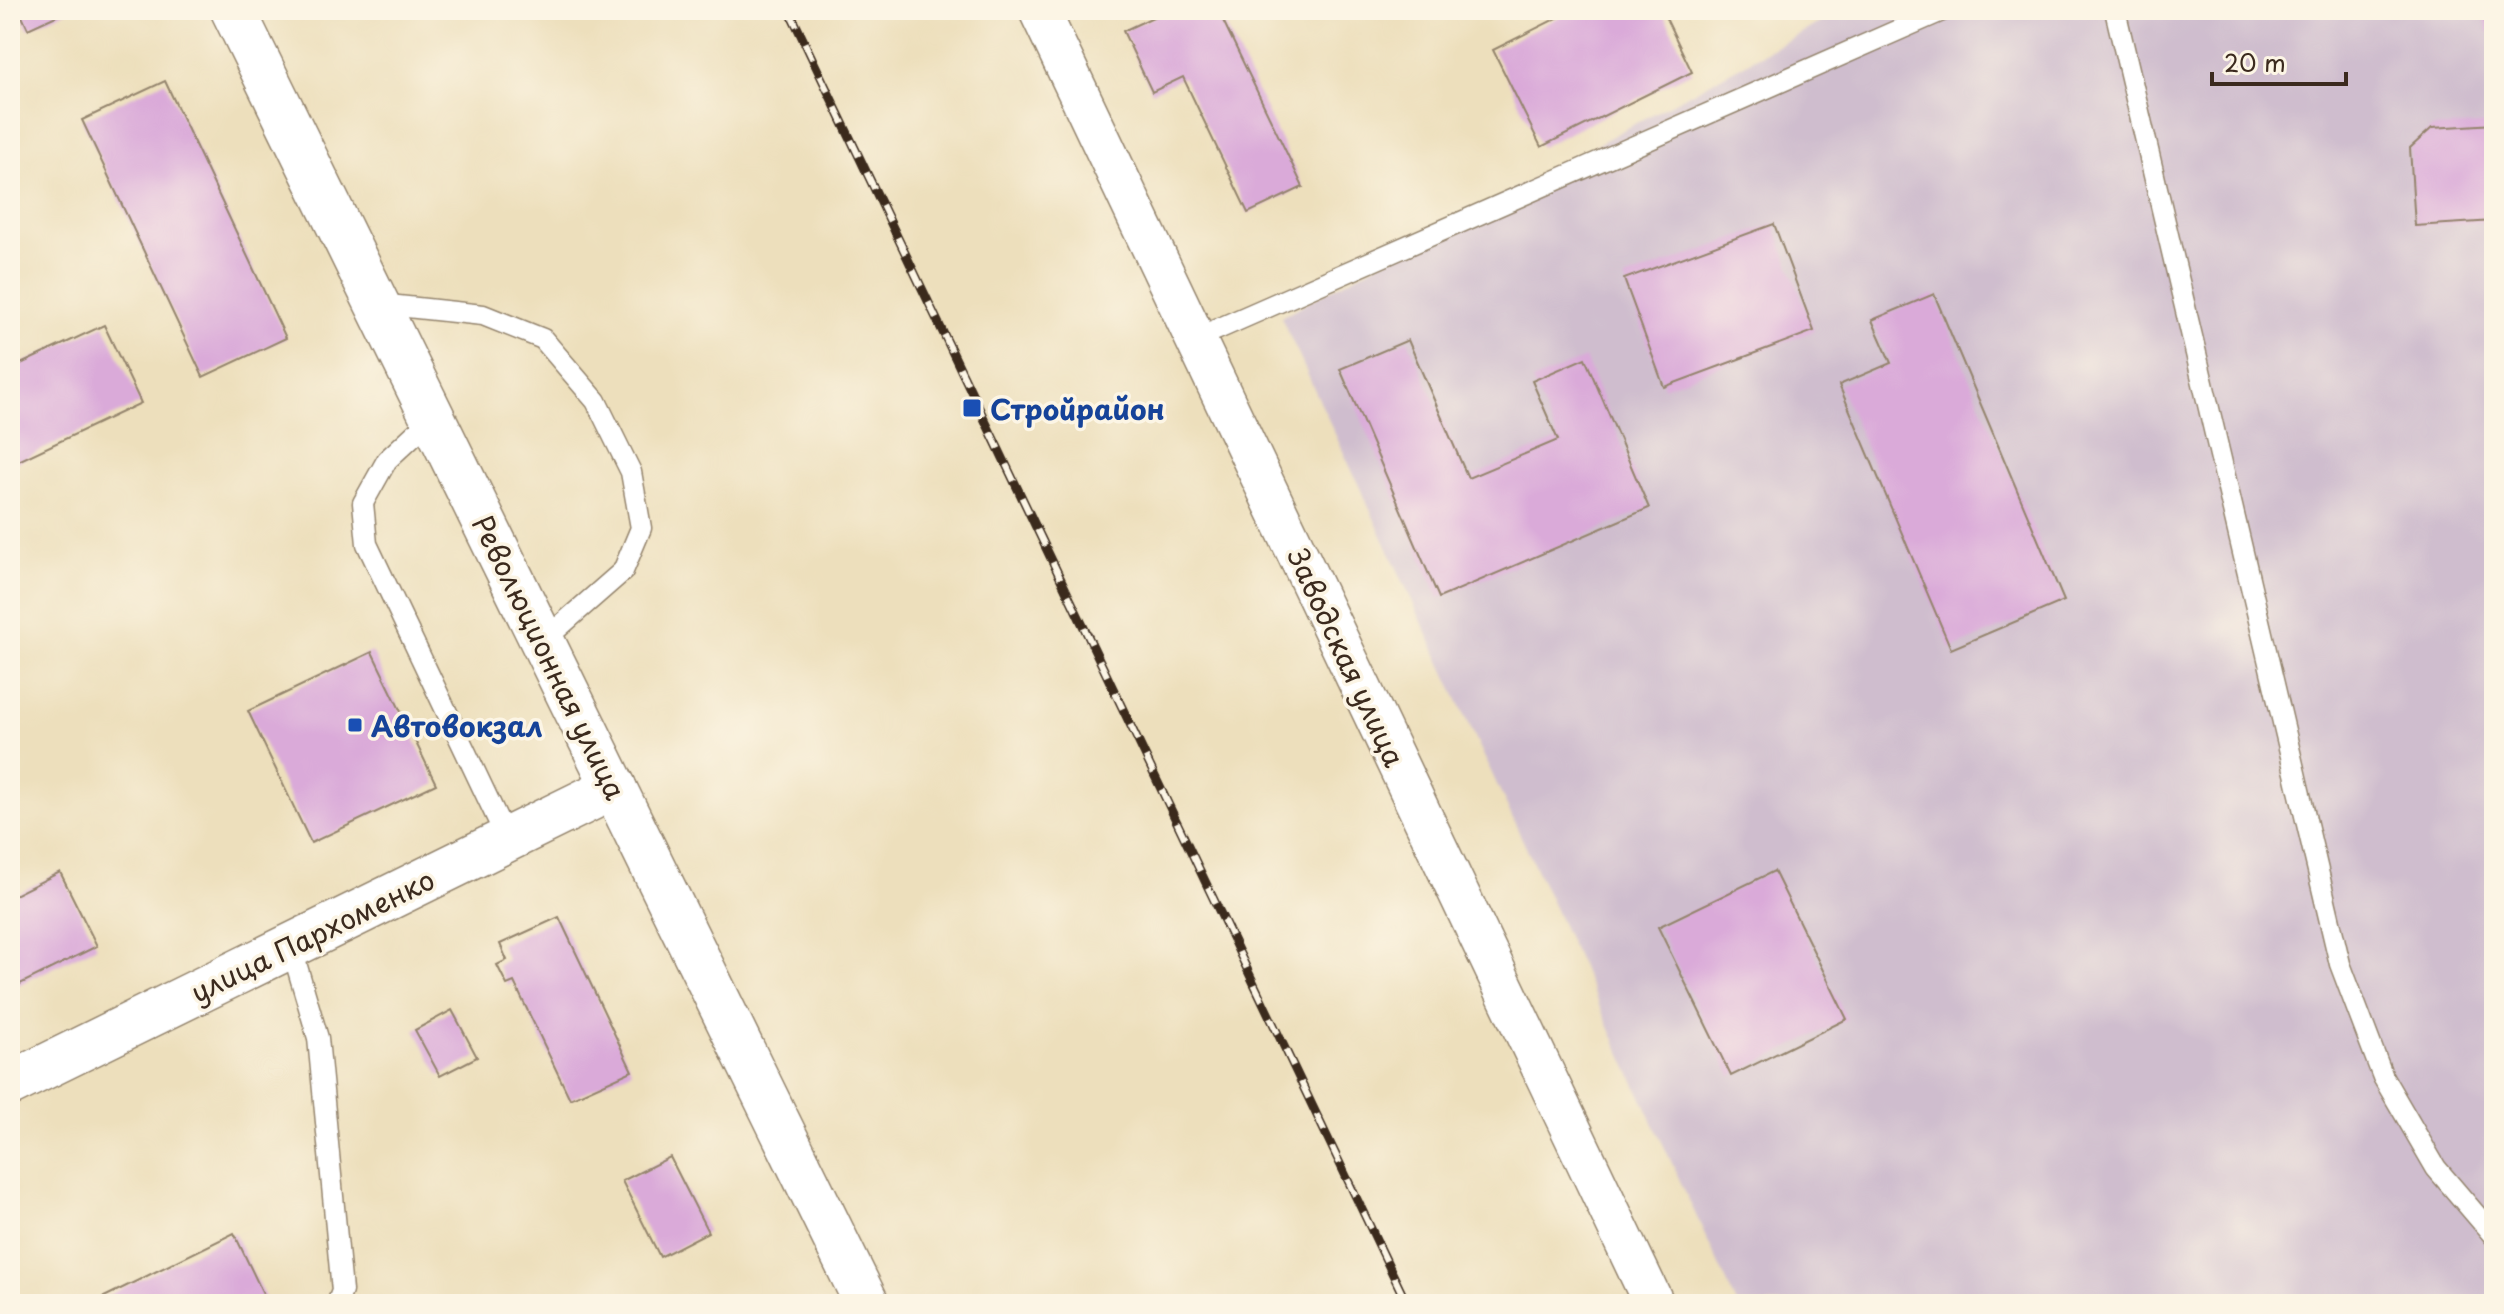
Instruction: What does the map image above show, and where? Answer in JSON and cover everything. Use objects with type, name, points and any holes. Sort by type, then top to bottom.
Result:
[{"type":"street","name":"Революционная улица","points":[[233,10],[867,1304]]},
{"type":"street","name":"Заводская улица","points":[[1039,10],[1654,1304]]},
{"type":"street","name":"улица Пархоменко","points":[[10,1084],[614,787]]},
{"type":"lane","points":[[1195,339],[1944,10]]},
{"type":"lane","points":[[2115,10],[2340,964],[2383,1077],[2436,1168],[2494,1236]]},
{"type":"lane","points":[[377,304],[483,315],[543,339],[596,401],[631,472],[641,528],[623,571],[543,641]]},
{"type":"lane","points":[[433,417],[387,460],[363,503],[367,544],[507,839]]},
{"type":"lane","points":[[291,946],[318,1038],[342,1291],[337,1304]]},
{"type":"shaded area","points":[[1843,10],[2494,10],[2494,1304],[1737,1304],[1281,317]]},
{"type":"building","points":[[19,10],[69,10],[28,29]]},
{"type":"building","points":[[1168,10],[1218,10],[1303,187],[1248,213],[1183,77],[1152,92],[1123,31]]},
{"type":"building","points":[[1573,10],[1662,10],[1692,72],[1541,147],[1493,50]]},
{"type":"building","points":[[2484,10],[2494,10],[2494,31],[2487,32]]},
{"type":"building","points":[[165,81],[286,338],[203,377],[82,120]]},
{"type":"building","points":[[2494,124],[2494,221],[2415,226],[2410,148],[2432,128]]},
{"type":"building","points":[[1774,224],[1814,331],[1664,387],[1624,279]]},
{"type":"building","points":[[1934,294],[2064,601],[1951,649],[1839,385],[1891,363],[1872,320]]},
{"type":"building","points":[[104,325],[141,403],[10,465],[10,369]]},
{"type":"building","points":[[1408,340],[1468,478],[1558,440],[1532,381],[1585,358],[1649,508],[1439,598],[1340,369]]},
{"type":"building","points":[[372,652],[436,784],[311,843],[248,711]]},
{"type":"building","points":[[1774,871],[1847,1019],[1731,1076],[1658,927]]},
{"type":"building","points":[[60,872],[97,946],[10,989],[10,897]]},
{"type":"building","points":[[559,917],[632,1071],[570,1099],[514,982],[507,985],[497,965],[507,960],[500,944]]},
{"type":"building","points":[[452,1010],[477,1057],[440,1076],[415,1030]]},
{"type":"building","points":[[670,1157],[708,1232],[660,1257],[622,1181]]},
{"type":"building","points":[[234,1233],[268,1304],[90,1304]]},
{"type":"railway","points":[[789,10],[1407,1304]]},
{"type":"place","name":"Стройрайон","points":[[972,408]]},
{"type":"place","name":"Автовокзал","points":[[355,725]]}]
